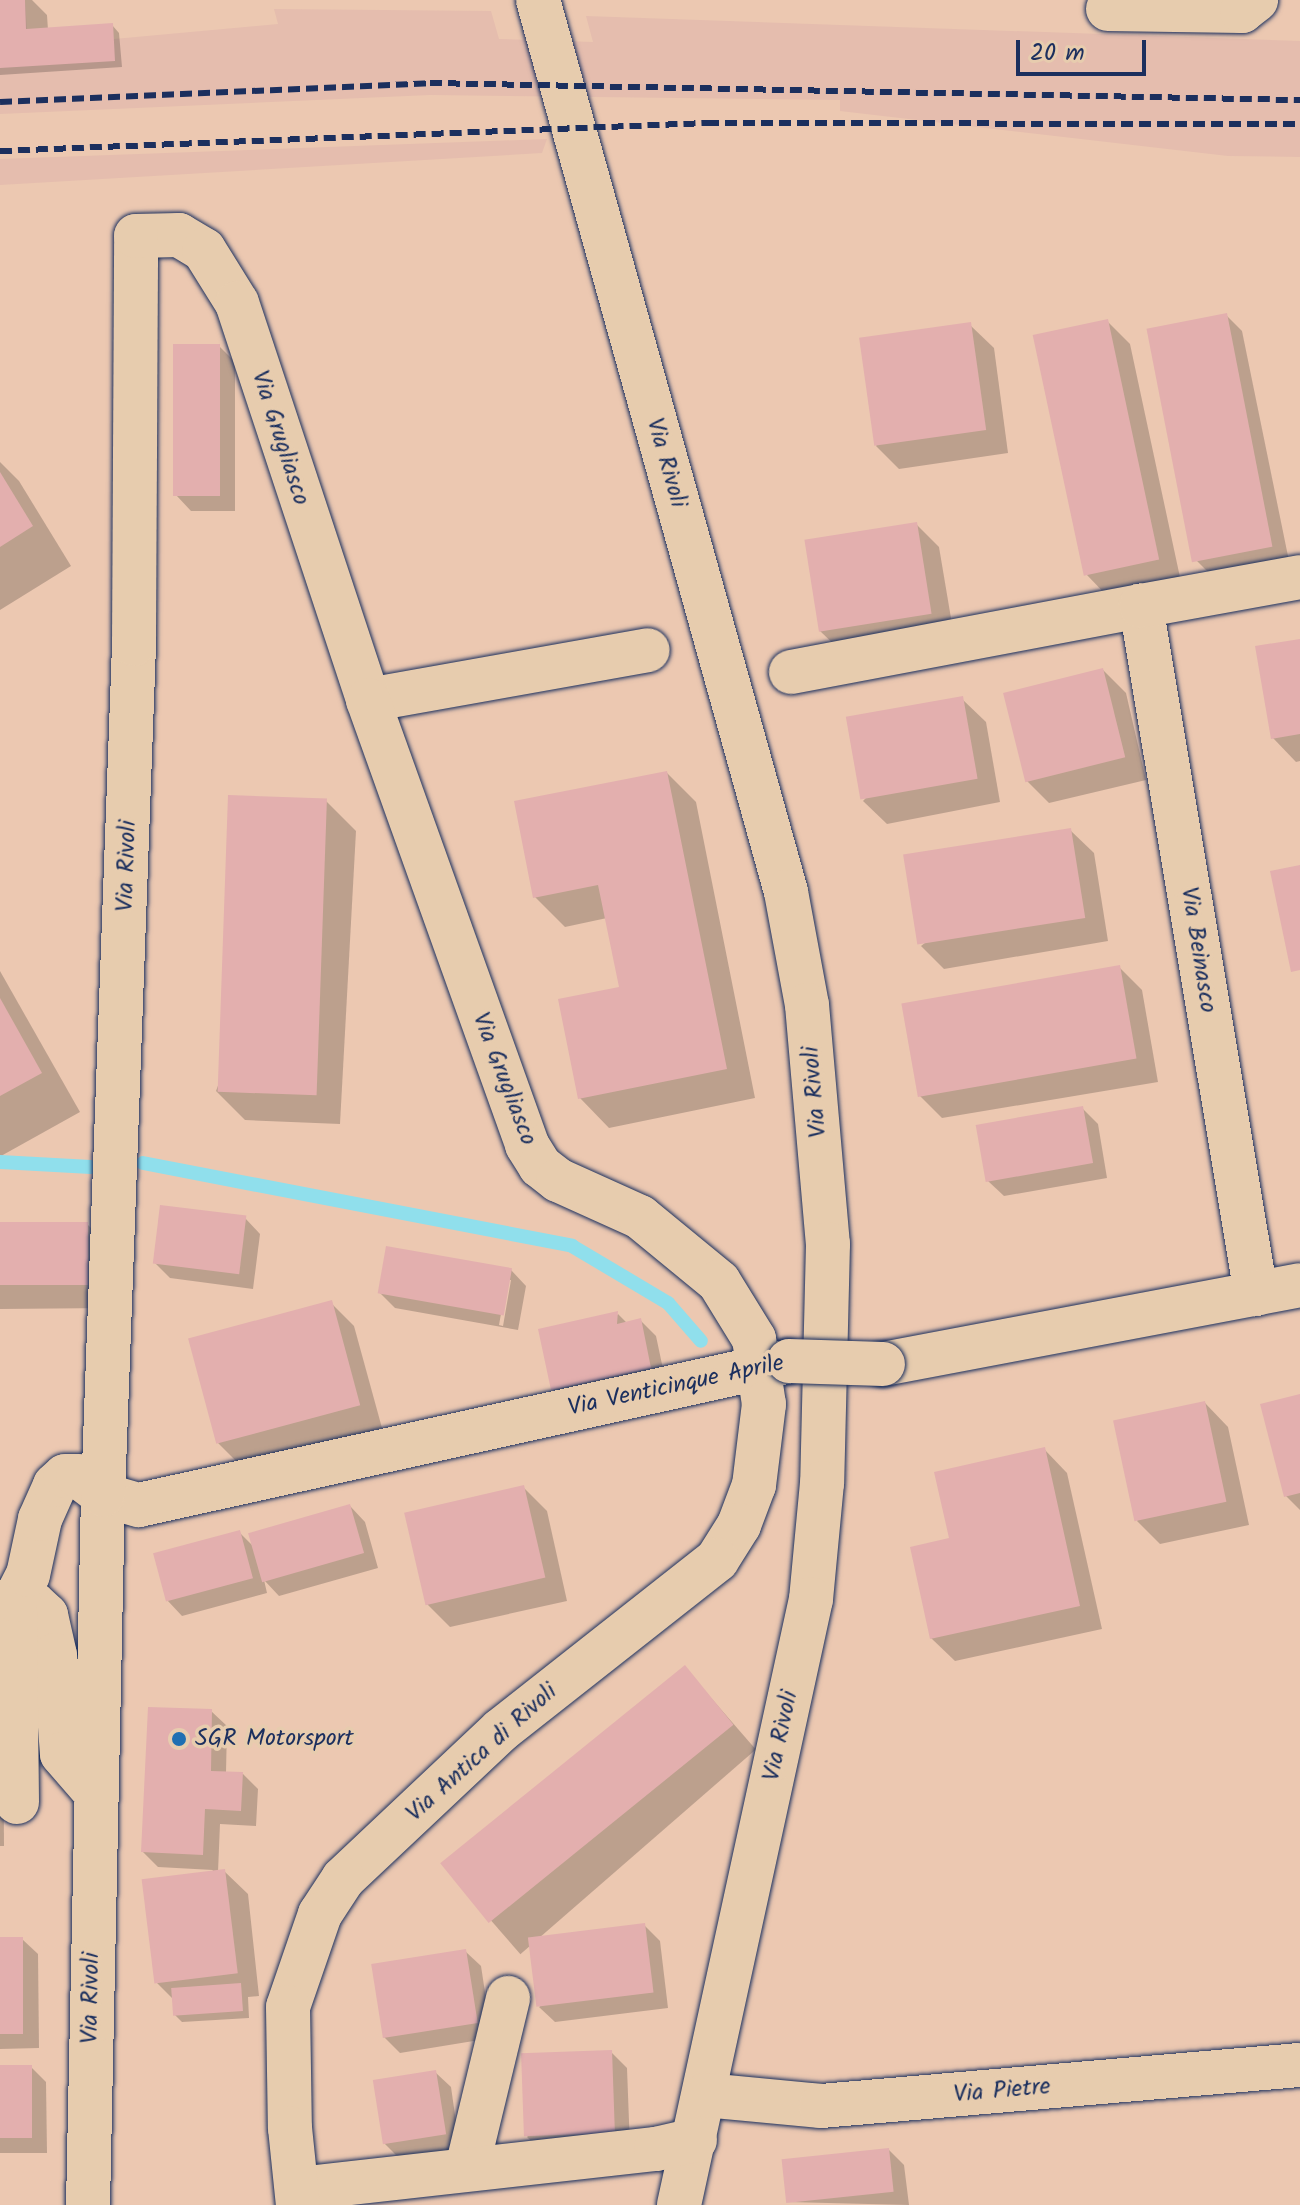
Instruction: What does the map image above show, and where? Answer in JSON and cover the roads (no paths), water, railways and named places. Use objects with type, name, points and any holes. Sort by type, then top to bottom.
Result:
[{"type":"street","name":"Via Rivoli","points":[[538,0],[786,892],[807,1005],[828,1244],[818,1553],[705,2095],[679,2205]]},
{"type":"street","points":[[1108,9],[1242,11],[1264,1]]},
{"type":"street","name":"Via Grugliasco","points":[[136,236],[179,235],[204,250],[237,303],[368,700],[522,1131],[540,1166],[558,1180],[640,1217],[685,1250],[742,1312],[774,1363]]},
{"type":"street","name":"Via Rivoli","points":[[88,2205],[103,1495],[133,659],[136,236]]},
{"type":"street","points":[[791,672],[1300,577]]},
{"type":"street","name":"Via Beinasco","points":[[1141,606],[1256,1294]]},
{"type":"street","points":[[368,700],[648,650]]},
{"type":"street","name":"Via Venticinque Aprile","points":[[103,1495],[139,1505],[774,1363],[883,1364],[1300,1285]]},
{"type":"street","name":"Via Antica di Rivoli","points":[[695,2140],[656,2149],[467,2168],[298,2197],[290,2128],[288,2007],[320,1914],[343,1879],[501,1730],[717,1560],[739,1525],[754,1485],[774,1363]]},
{"type":"street","points":[[17,1802],[8,1601],[55,1485],[65,1476],[78,1476],[103,1495]]},
{"type":"street","points":[[8,1601],[33,1603],[46,1615],[55,1655],[62,1754],[95,1792]]},
{"type":"street","points":[[467,2168],[508,1998]]},
{"type":"street","name":"Via Pietre","points":[[705,2095],[821,2106],[1300,2065]]},
{"type":"waterway","points":[[0,1162],[91,1167]]},
{"type":"waterway","points":[[143,1163],[572,1246],[668,1303],[701,1341]]},
{"type":"railway","points":[[0,102],[430,83],[1300,100]]},
{"type":"railway","points":[[0,151],[707,123],[1300,124]]},
{"type":"place","name":"SGR Motorsport","points":[[179,1739]]}]
